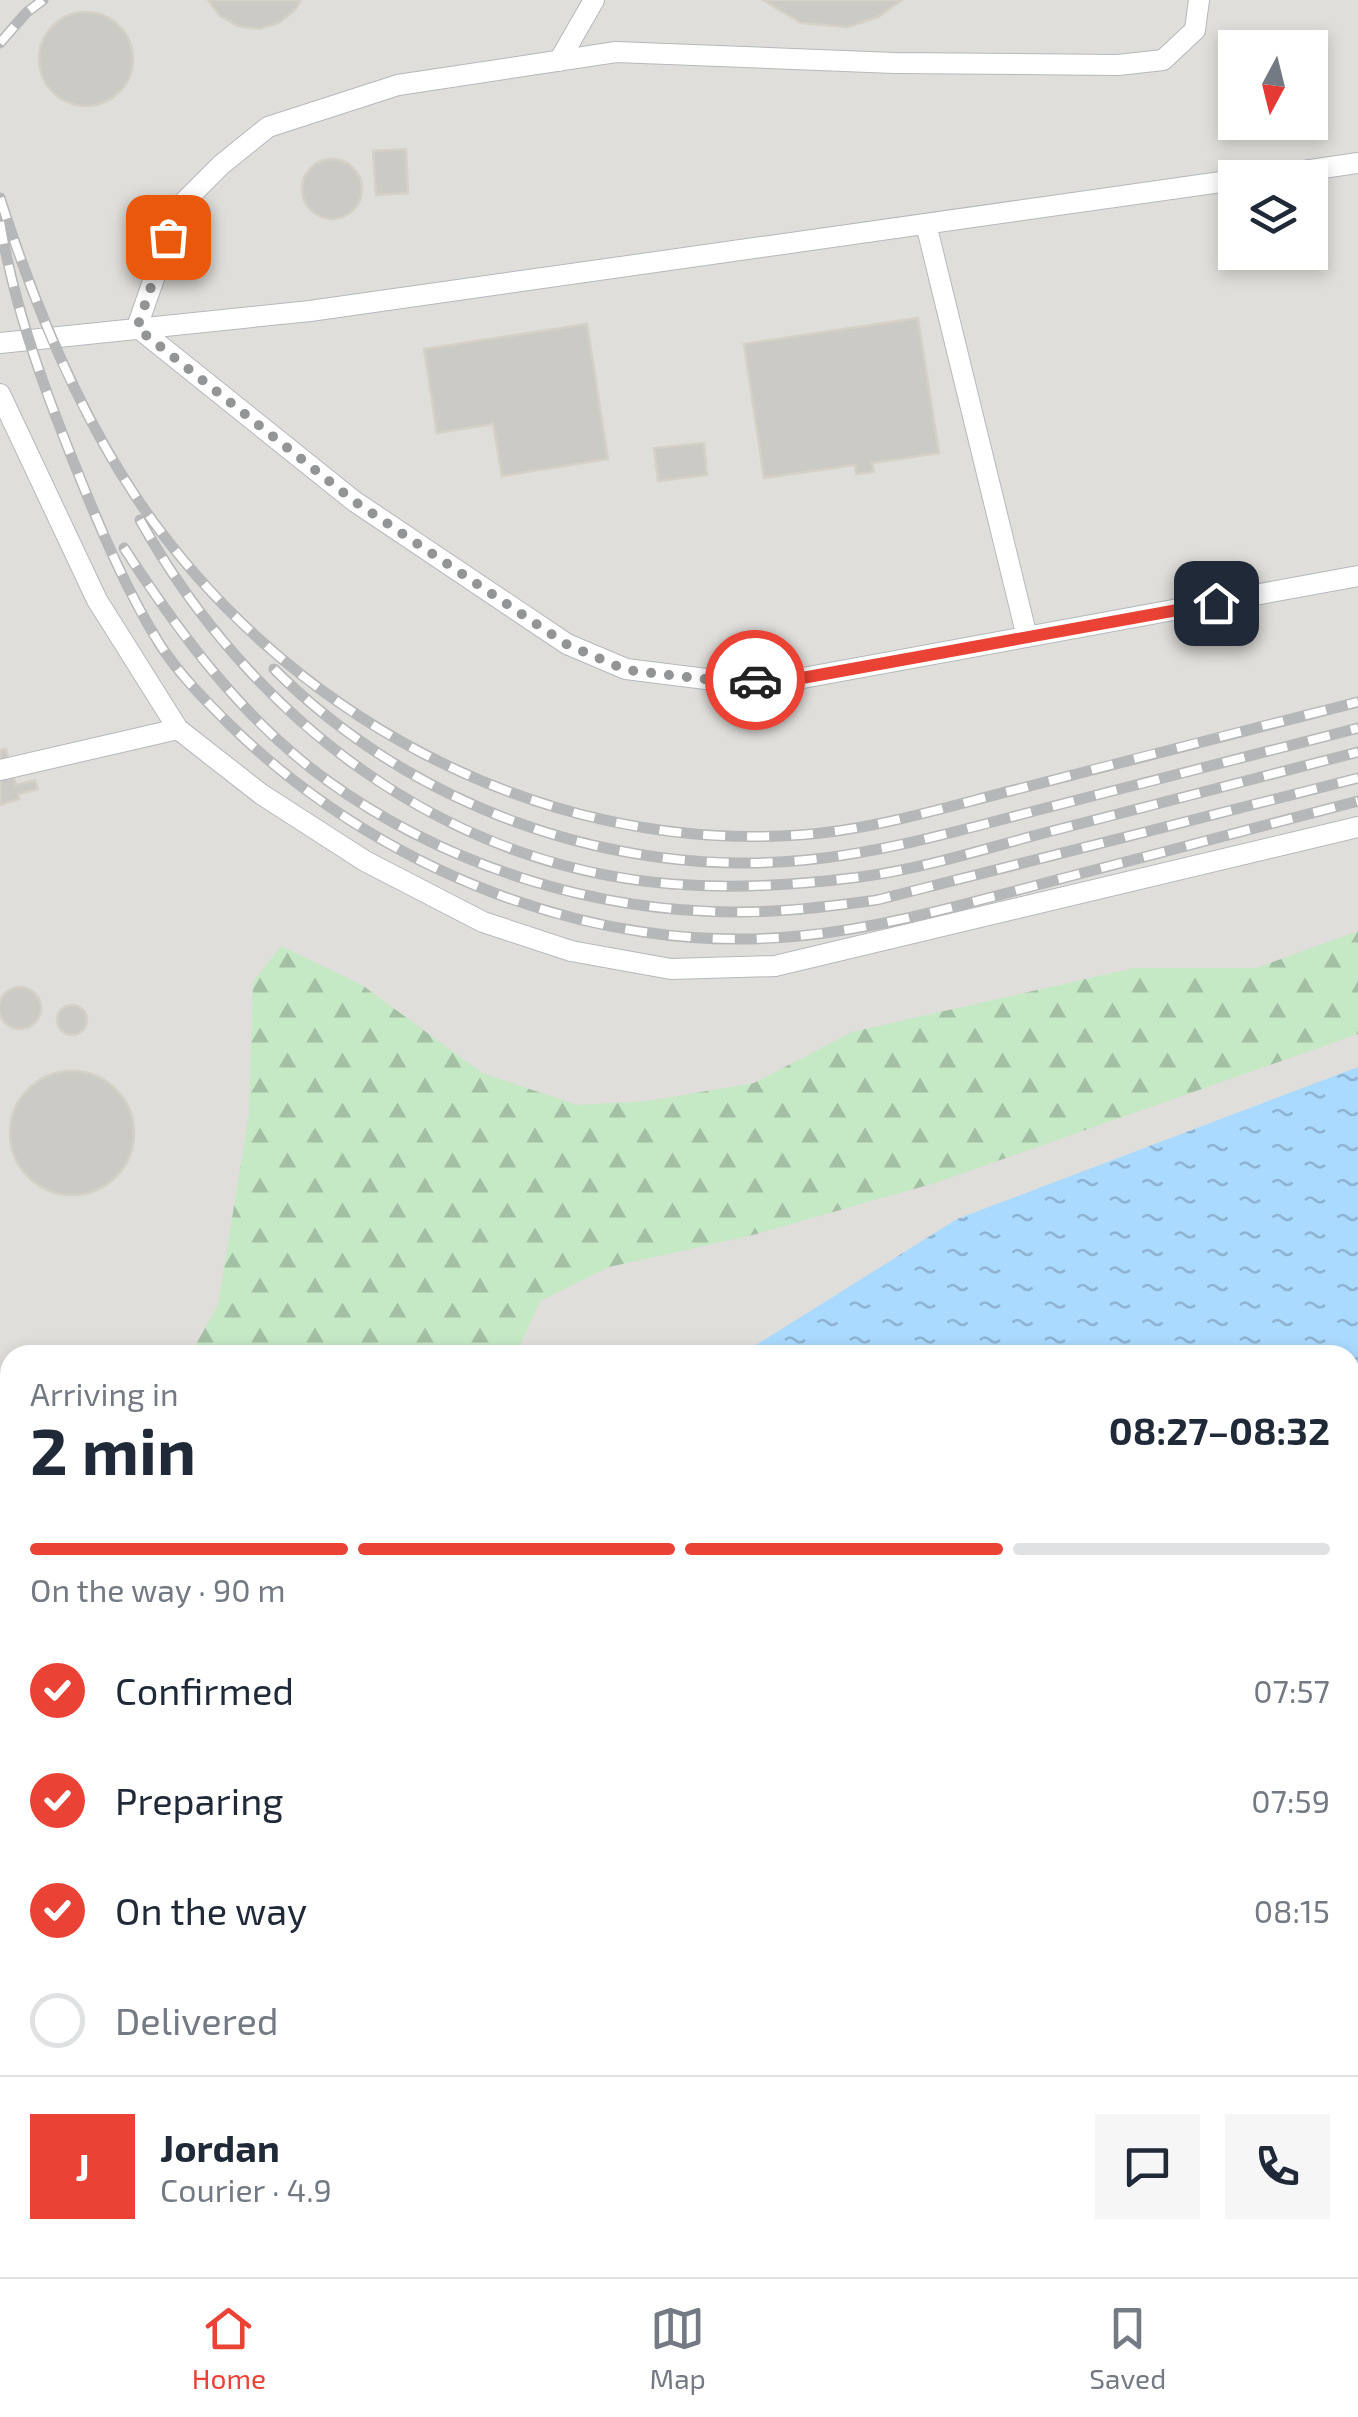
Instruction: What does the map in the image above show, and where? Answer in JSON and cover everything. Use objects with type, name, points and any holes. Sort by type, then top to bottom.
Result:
[{"type":"lane","points":[[559,61],[594,0]]},
{"type":"lane","points":[[137,328],[180,207],[221,166],[268,127],[398,86],[616,52],[894,64],[1118,65],[1163,60],[1196,30],[1199,0]]},
{"type":"lane","points":[[1328,167],[1358,163]]},
{"type":"lane","points":[[0,343],[310,311],[1218,182]]},
{"type":"lane","points":[[926,224],[1027,637]]},
{"type":"lane","points":[[137,328],[354,501],[566,644],[626,670],[722,681],[802,678],[1358,576]]},
{"type":"lane","points":[[0,394],[97,600],[178,729],[261,794],[350,852],[483,922],[571,951],[670,969],[775,966],[1358,827]]},
{"type":"lane","points":[[0,770],[178,729]]},
{"type":"shaded area","points":[[0,0],[1358,0],[1358,1097],[817,1345],[0,1345]]},
{"type":"green space","points":[[1358,931],[1358,1034],[935,1183],[749,1236],[609,1267],[540,1301],[520,1345],[196,1345],[218,1305],[249,1114],[253,982],[281,946],[362,985],[482,1073],[577,1105],[648,1101],[754,1083],[852,1032],[1134,968],[1256,968]]},
{"type":"water","points":[[1358,1067],[1358,1345],[756,1345],[957,1219]]},
{"type":"building","points":[[208,0],[301,0],[279,23],[259,29],[238,26],[220,16]]},
{"type":"building","points":[[763,0],[902,0],[878,17],[848,27],[801,23]]},
{"type":"building","points":[[86,12],[104,16],[119,26],[129,41],[133,59],[129,77],[119,92],[104,102],[86,106],[68,102],[53,92],[43,77],[39,59],[43,41],[53,26],[68,16]]},
{"type":"building","points":[[406,149],[408,193],[376,195],[373,151]]},
{"type":"building","points":[[332,159],[353,168],[362,189],[353,210],[332,219],[311,210],[302,189],[311,168]]},
{"type":"building","points":[[918,318],[939,453],[872,463],[874,472],[856,474],[855,465],[764,478],[744,344]]},
{"type":"building","points":[[587,324],[608,459],[502,476],[493,424],[437,433],[424,349]]},
{"type":"building","points":[[704,443],[707,475],[658,481],[654,448]]},
{"type":"building","points":[[6,749],[16,785],[35,780],[38,789],[18,794],[19,799],[0,805],[0,750]]},
{"type":"building","points":[[20,987],[35,993],[41,1008],[35,1023],[20,1029],[5,1023],[-1,1008],[5,993]]},
{"type":"building","points":[[72,1005],[86,1014],[87,1020],[78,1034],[72,1035],[58,1026],[57,1020],[66,1006]]},
{"type":"building","points":[[72,1071],[96,1076],[116,1089],[129,1109],[134,1133],[129,1157],[116,1177],[96,1190],[72,1195],[48,1190],[28,1177],[15,1157],[10,1133],[15,1109],[28,1089],[48,1076]]},
{"type":"railway","points":[[0,43],[43,0]]},
{"type":"railway","points":[[0,198],[42,314],[94,427],[136,497],[195,574],[264,643],[340,704],[424,754],[512,793],[605,820],[701,835],[827,832],[911,816],[1358,702]]},
{"type":"railway","points":[[0,222],[24,322],[57,420],[117,564],[166,654],[219,714],[286,775],[350,820],[419,860],[491,892],[566,916],[643,932],[721,939],[799,936],[921,915],[1358,801]]},
{"type":"railway","points":[[140,520],[185,592],[237,658],[296,717],[361,769],[431,813],[507,847],[587,871],[672,884],[719,886],[790,884],[883,873],[1358,752]]},
{"type":"railway","points":[[124,548],[215,674],[268,731],[328,781],[374,811],[472,860],[524,879],[632,904],[758,912],[877,900],[1358,778]]},
{"type":"railway","points":[[274,669],[328,717],[388,759],[451,795],[519,823],[589,844],[660,857],[733,863],[806,860],[896,846],[1358,728]]},
{"type":"way so far","points":[[168,237],[137,328],[354,501],[566,644],[626,670],[722,681],[755,680]]},
{"type":"route","points":[[755,680],[802,678],[1216,603]]}]
